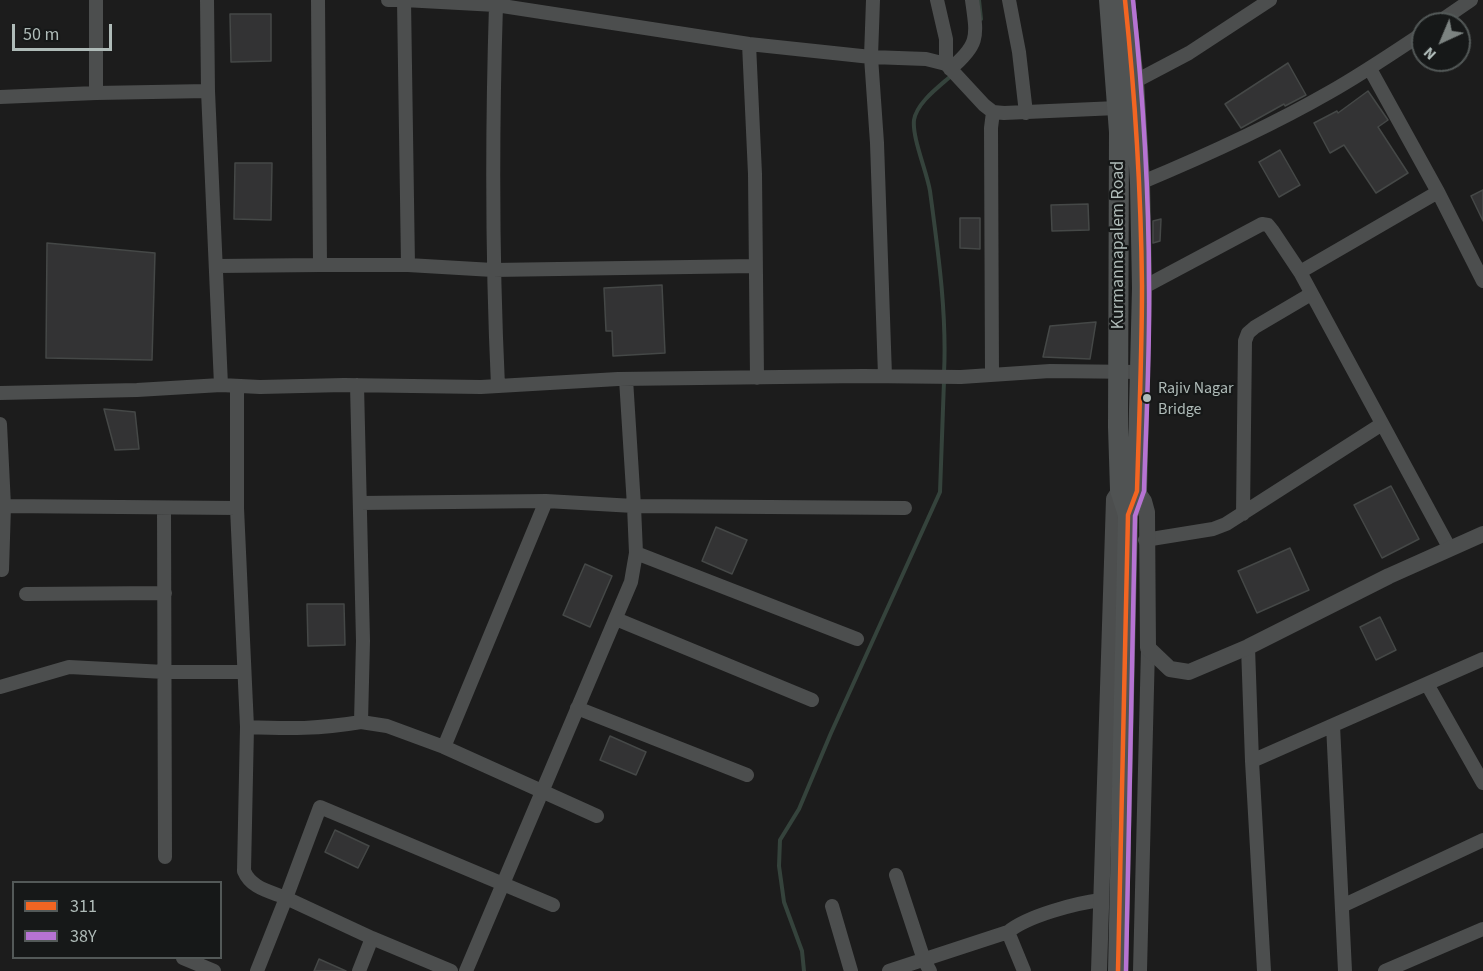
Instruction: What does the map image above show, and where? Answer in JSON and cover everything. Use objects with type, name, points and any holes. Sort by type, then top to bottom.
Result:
[{"type":"main road","name":"Kurmannapalem Road","points":[[1109,0],[1119,132],[1118,371],[1129,490]]},
{"type":"main road","name":"Kurmannapalem Road","points":[[1125,0],[1134,82],[1140,183],[1142,288],[1140,372],[1129,490]]},
{"type":"main road","points":[[1118,971],[1129,490]]},
{"type":"street","points":[[96,0],[96,93]]},
{"type":"street","points":[[207,0],[208,91],[221,385]]},
{"type":"street","points":[[318,0],[320,265]]},
{"type":"street","points":[[388,0],[496,3],[749,44],[871,57],[926,58],[952,70],[993,112],[1026,113],[1117,108]]},
{"type":"street","points":[[404,0],[408,265]]},
{"type":"street","points":[[873,0],[871,57],[878,155],[885,376]]},
{"type":"street","points":[[937,0],[952,70]]},
{"type":"street","points":[[952,70],[973,47],[976,26],[972,0]]},
{"type":"street","points":[[1009,0],[1019,52],[1026,113]]},
{"type":"street","points":[[1134,82],[1188,53],[1270,0]]},
{"type":"street","points":[[1454,12],[1471,0]]},
{"type":"street","points":[[496,3],[492,130],[493,270],[498,386]]},
{"type":"street","points":[[1140,183],[1221,149],[1329,93],[1411,41]]},
{"type":"street","points":[[749,44],[755,174],[757,378]]},
{"type":"street","points":[[1370,69],[1438,192],[1483,281]]},
{"type":"street","points":[[0,97],[208,91]]},
{"type":"street","points":[[992,374],[991,128],[993,112]]},
{"type":"street","points":[[1300,272],[1438,192]]},
{"type":"street","points":[[1142,288],[1262,224],[1268,225],[1300,272],[1450,549]]},
{"type":"street","points":[[217,266],[408,265],[493,270],[755,266]]},
{"type":"street","points":[[1243,514],[1245,341],[1248,333],[1255,327],[1311,294]]},
{"type":"street","points":[[0,393],[137,390],[221,385],[237,387],[498,386],[626,379],[962,377],[992,374],[1140,372]]},
{"type":"street","points":[[466,971],[630,582],[636,553],[626,379]]},
{"type":"street","points":[[357,385],[363,641],[362,722]]},
{"type":"street","points":[[237,387],[237,508],[247,727],[244,871],[247,879],[254,885],[451,971]]},
{"type":"street","points":[[0,424],[1,488],[4,506],[2,570]]},
{"type":"street","points":[[1145,540],[1213,529],[1226,524],[1382,424]]},
{"type":"street","points":[[1099,971],[1114,499],[1129,490],[1144,501],[1147,512],[1145,540],[1148,648],[1140,971]]},
{"type":"street","points":[[444,747],[546,501]]},
{"type":"street","points":[[360,502],[546,501],[634,506],[905,508]]},
{"type":"street","points":[[4,506],[237,508]]},
{"type":"street","points":[[164,508],[165,857]]},
{"type":"street","points":[[1148,648],[1170,669],[1189,672],[1248,647],[1389,576],[1483,534]]},
{"type":"street","points":[[636,553],[857,639]]},
{"type":"street","points":[[26,594],[165,593]]},
{"type":"street","points":[[616,619],[812,700]]},
{"type":"street","points":[[1248,647],[1264,971]]},
{"type":"street","points":[[1252,761],[1483,659]]},
{"type":"street","points":[[0,687],[69,667],[165,672],[244,672]]},
{"type":"street","points":[[1427,684],[1483,783]]},
{"type":"street","points":[[577,708],[747,775]]},
{"type":"street","points":[[247,727],[321,729],[362,722],[387,726],[444,747],[597,816]]},
{"type":"street","points":[[1333,725],[1345,971]]},
{"type":"street","points":[[257,971],[320,807],[553,905]]},
{"type":"street","points":[[1342,906],[1483,840]]},
{"type":"street","points":[[896,875],[927,965]]},
{"type":"street","points":[[889,971],[927,965],[1063,908],[1101,900]]},
{"type":"street","points":[[832,906],[851,971]]},
{"type":"street","points":[[1385,971],[1483,929]]},
{"type":"street","points":[[1008,932],[1024,971]]},
{"type":"street","points":[[359,971],[372,938]]},
{"type":"street","points":[[187,959],[214,971]]},
{"type":"building","points":[[230,14],[271,14],[271,61],[231,62]]},
{"type":"building","points":[[1288,63],[1306,95],[1285,106],[1284,104],[1241,128],[1225,104]]},
{"type":"building","points":[[1368,91],[1388,120],[1378,127],[1408,173],[1376,193],[1344,145],[1330,153],[1314,123],[1337,111],[1338,113]]},
{"type":"building","points":[[1280,150],[1300,185],[1279,197],[1259,162]]},
{"type":"building","points":[[235,163],[272,163],[271,220],[234,219]]},
{"type":"building","points":[[1483,190],[1483,221],[1471,196]]},
{"type":"building","points":[[1088,204],[1089,230],[1052,231],[1051,205]]},
{"type":"building","points":[[960,218],[980,218],[980,249],[960,248]]},
{"type":"building","points":[[1161,219],[1160,241],[1153,243],[1153,221]]},
{"type":"building","points":[[47,243],[155,253],[152,360],[46,358]]},
{"type":"building","points":[[662,285],[665,353],[613,356],[612,331],[606,331],[604,288]]},
{"type":"building","points":[[1096,322],[1090,359],[1043,357],[1050,326]]},
{"type":"building","points":[[104,409],[135,412],[139,449],[115,450]]},
{"type":"building","points":[[1391,486],[1419,539],[1382,558],[1354,505]]},
{"type":"building","points":[[716,527],[747,540],[732,574],[702,561]]},
{"type":"building","points":[[1290,548],[1309,590],[1257,613],[1238,571]]},
{"type":"building","points":[[585,564],[612,576],[590,627],[563,615]]},
{"type":"building","points":[[307,604],[344,604],[345,645],[308,646]]},
{"type":"building","points":[[1380,617],[1396,650],[1376,660],[1360,627]]},
{"type":"building","points":[[610,736],[646,752],[636,775],[600,760]]},
{"type":"building","points":[[335,830],[369,846],[358,868],[325,852]]},
{"type":"building","points":[[319,959],[346,971],[314,971]]},
{"type":"waterway","points":[[979,0],[981,19]]},
{"type":"waterway","points":[[944,374],[945,351],[939,259],[930,191],[915,136],[914,120],[924,101],[952,75]]},
{"type":"waterway","points":[[804,971],[802,951],[784,902],[779,866],[780,840],[799,809],[940,492],[944,381]]},
{"type":"transit line","name":"311","points":[[1118,971],[1128,515],[1137,491],[1142,312],[1139,178],[1125,0]]},
{"type":"transit line","name":"38Y","points":[[1126,971],[1135,516],[1144,491],[1149,312],[1145,143],[1133,0]]},
{"type":"place","name":"Rajiv Nagar Bridge","points":[[1147,398]]}]
